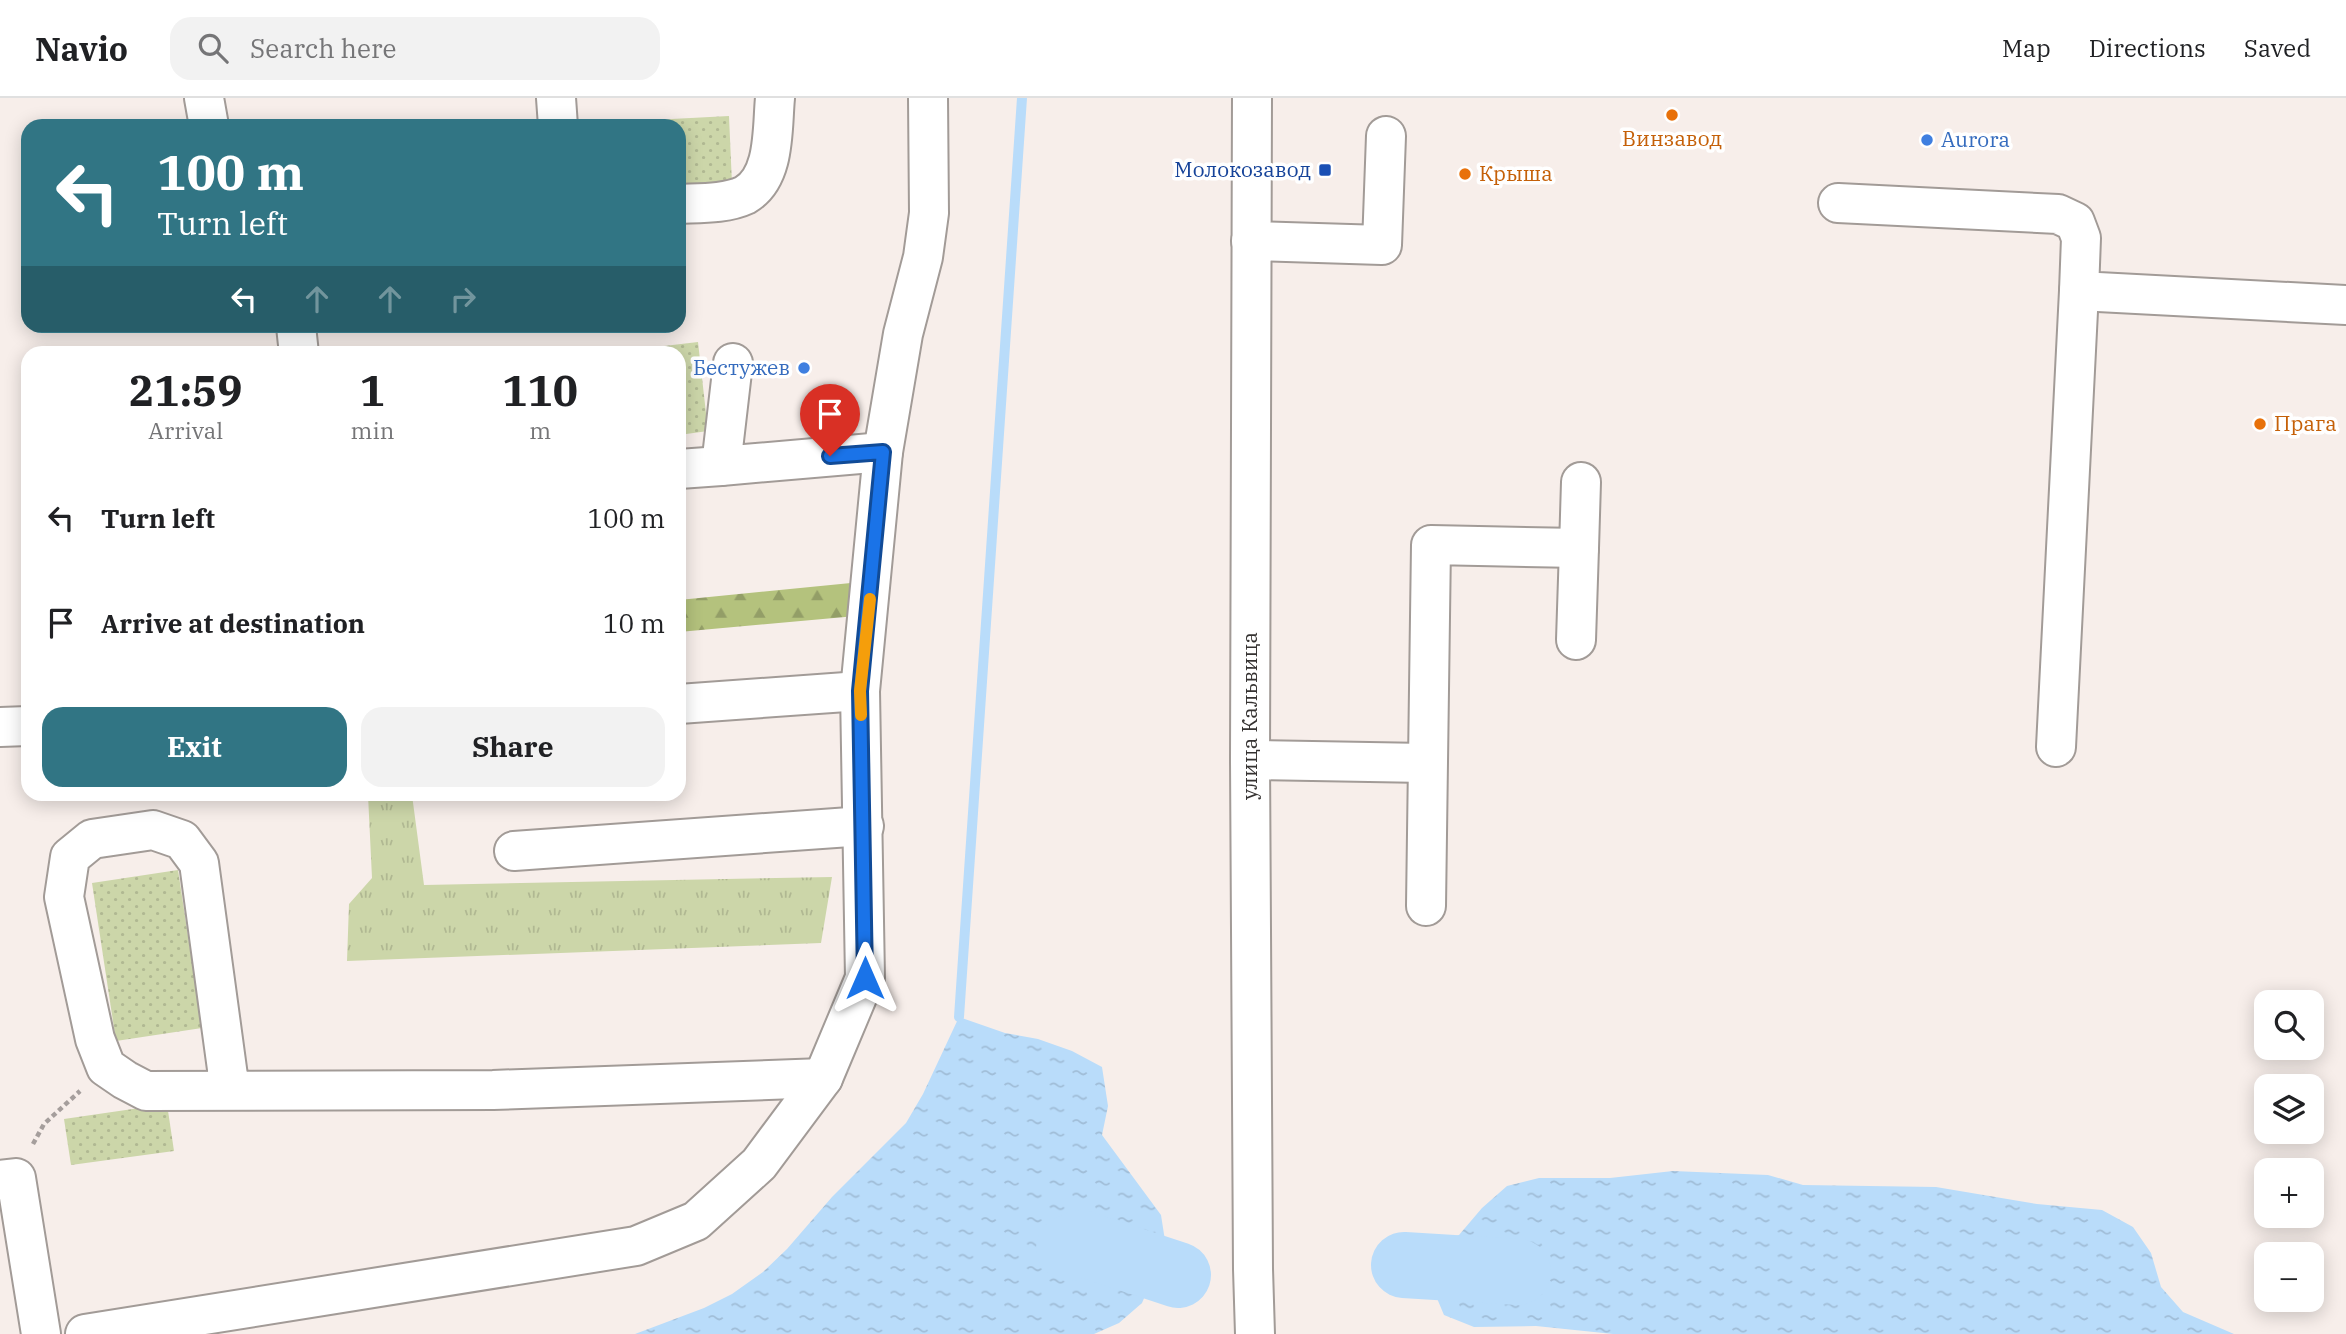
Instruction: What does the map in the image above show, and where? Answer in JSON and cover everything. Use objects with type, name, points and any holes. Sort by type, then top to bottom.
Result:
[{"type":"street","points":[[204,98],[208,119]]},
{"type":"street","points":[[556,98],[558,119]]},
{"type":"street","points":[[686,203],[725,200],[746,194],[761,177],[769,160],[775,98]]},
{"type":"street","points":[[85,1334],[636,1246],[696,1220],[759,1164],[822,1078],[865,978],[860,691],[883,452],[903,334],[923,257],[929,213],[928,98]]},
{"type":"street","name":"улица Кальвица","points":[[1252,98],[1250,760],[1252,1269],[1255,1334]]},
{"type":"street","points":[[1251,241],[1382,245],[1386,136]]},
{"type":"street","points":[[1838,203],[2058,214],[2075,222],[2081,238],[2080,291],[2056,747]]},
{"type":"street","points":[[2080,291],[2346,305]]},
{"type":"street","points":[[721,466],[733,363]]},
{"type":"street","points":[[686,468],[883,452]]},
{"type":"street","points":[[1576,640],[1581,482]]},
{"type":"street","points":[[1426,906],[1431,545],[1579,548]]},
{"type":"street","points":[[686,703],[860,691]]},
{"type":"street","points":[[0,727],[21,726]]},
{"type":"street","points":[[1250,760],[1426,762]]},
{"type":"street","points":[[514,851],[864,826]]},
{"type":"street","points":[[230,1091],[200,863],[182,840],[153,830],[92,839],[70,857],[64,897],[95,1039],[106,1067],[146,1091],[230,1091],[494,1090],[822,1078]]},
{"type":"street","points":[[8,1179],[41,1334]]},
{"type":"path","points":[[8,1179],[44,1124],[106,1067]]},
{"type":"green space","points":[[729,116],[732,184],[686,187],[686,119],[672,119]]},
{"type":"green space","points":[[698,342],[708,431],[686,434],[686,346],[664,346]]},
{"type":"green space","points":[[861,582],[856,616],[686,631],[686,599]]},
{"type":"green space","points":[[368,801],[413,801],[424,885],[832,877],[821,943],[347,961],[349,904],[372,878]]},
{"type":"green space","points":[[178,870],[202,1028],[116,1041],[92,883]]},
{"type":"green space","points":[[167,1104],[174,1151],[71,1165],[64,1119]]},
{"type":"water","points":[[959,1017],[1005,1033],[1038,1039],[1072,1051],[1102,1067],[1108,1106],[1102,1135],[1161,1215],[1166,1247],[1142,1303],[1119,1323],[1094,1334],[635,1334],[704,1308],[732,1294],[763,1272],[787,1249],[832,1197],[906,1123],[923,1094]]},
{"type":"water","points":[[1673,1171],[1768,1175],[1803,1185],[1936,1187],[2037,1204],[2102,1210],[2133,1227],[2151,1253],[2161,1287],[2183,1312],[2234,1334],[1613,1334],[1536,1326],[1474,1327],[1444,1315],[1418,1253],[1459,1235],[1482,1208],[1507,1186],[1539,1178],[1610,1178]]},
{"type":"waterway","points":[[959,1017],[1022,98]]},
{"type":"waterway","points":[[1069,1248],[1081,1243],[1178,1275]]},
{"type":"waterway","points":[[1404,1265],[1518,1272]]},
{"type":"slow traffic","points":[[861,715],[860,691],[870,599]]},
{"type":"place","name":"Винзавод","points":[[1672,115]]},
{"type":"place","name":"Aurora","points":[[1927,140]]},
{"type":"place","name":"Молокозавод","points":[[1325,170]]},
{"type":"place","name":"Крыша","points":[[1465,174]]},
{"type":"place","name":"Бестужев","points":[[804,368]]},
{"type":"place","name":"Прага","points":[[2260,424]]},
{"type":"route","points":[[830,456],[883,452],[860,691],[865,978]]}]
